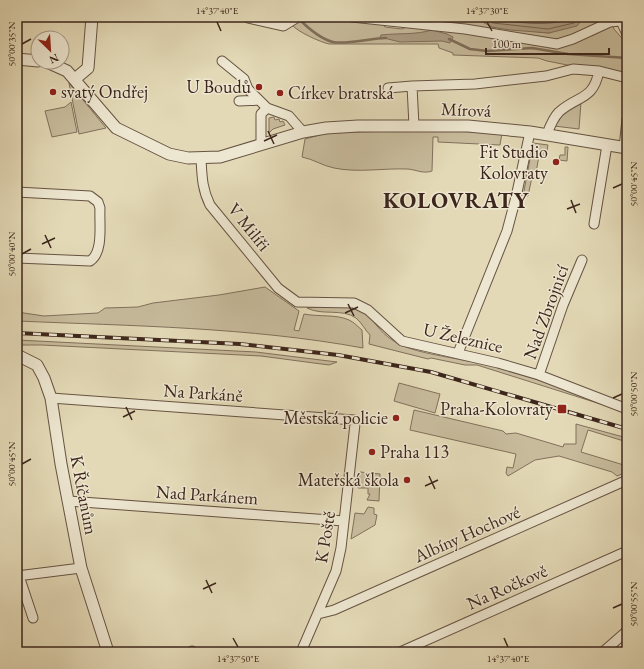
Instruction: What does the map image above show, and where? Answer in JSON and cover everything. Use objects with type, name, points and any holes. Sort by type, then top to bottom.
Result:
[{"type":"street","points":[[75,79],[88,68],[92,17]]},
{"type":"street","points":[[248,17],[276,25],[283,25],[296,17]]},
{"type":"street","points":[[352,17],[465,29],[557,44],[573,39],[619,19],[627,34]]},
{"type":"street","points":[[17,59],[30,60]]},
{"type":"street","points":[[222,61],[244,79],[248,89],[268,108],[289,116],[303,132]]},
{"type":"street","points":[[388,88],[474,84],[546,76],[572,69],[599,72],[627,78]]},
{"type":"street","name":"Mírová","points":[[63,70],[75,79],[116,128],[169,154],[188,158],[201,159],[220,157],[303,132],[332,127],[468,126],[547,134],[625,148]]},
{"type":"street","points":[[547,134],[553,119],[560,112],[590,92],[596,86],[599,72]]},
{"type":"street","points":[[412,86],[414,126]]},
{"type":"street","points":[[239,101],[259,100]]},
{"type":"street","points":[[261,144],[261,114],[268,108]]},
{"type":"street","points":[[625,148],[627,118]]},
{"type":"street","points":[[458,353],[507,231],[516,198],[530,132]]},
{"type":"street","points":[[594,224],[607,145]]},
{"type":"street","name":"V Milíři","points":[[201,159],[202,183],[204,193],[210,205],[278,288],[297,302]]},
{"type":"street","points":[[17,192],[90,196],[98,202],[100,208],[98,250],[94,258],[90,261],[17,258]]},
{"type":"street","name":"Nad Zbrojnicí","points":[[540,375],[563,304],[582,260]]},
{"type":"street","name":"U Železnice","points":[[297,302],[354,303],[368,310],[402,341],[458,353],[540,375],[627,409]]},
{"type":"street","name":"K Říčanům","points":[[17,355],[37,365],[44,378],[51,398],[81,568],[108,652]]},
{"type":"street","name":"Na Parkáně","points":[[51,398],[354,420]]},
{"type":"street","name":"K Poště","points":[[301,652],[336,571],[341,548],[352,462],[354,420]]},
{"type":"street","name":"Albíny Hochové","points":[[318,614],[341,607],[627,480]]},
{"type":"street","name":"Nad Parkánem","points":[[68,501],[344,521]]},
{"type":"street","name":"Na Ročkově","points":[[400,652],[627,551]]},
{"type":"street","points":[[33,618],[18,576],[81,568]]},
{"type":"street","points":[[603,652],[627,631]]},
{"type":"shaded area","points":[[303,17],[326,17],[381,23],[385,27],[402,29],[409,26],[444,31],[444,19],[449,17],[474,17],[492,27],[549,33],[581,21],[581,17],[610,17],[614,29],[627,44],[627,68],[623,76],[538,58],[453,55],[453,53],[439,48],[438,44],[329,44],[299,31],[292,25]]},
{"type":"shaded area","points":[[69,83],[106,128],[79,134]]},
{"type":"shaded area","points":[[71,102],[77,132],[52,137],[45,111],[65,107]]},
{"type":"shaded area","points":[[581,102],[579,129],[554,126],[563,113]]},
{"type":"shaded area","points":[[274,117],[275,120],[279,119],[280,122],[283,121],[285,125],[273,129],[269,133],[269,118]]},
{"type":"shaded area","points":[[424,130],[502,133],[500,145],[438,142],[438,137],[433,137],[432,171],[429,172],[408,169],[343,169],[330,167],[302,157],[305,139],[327,133]]},
{"type":"shaded area","points":[[533,143],[548,145],[546,157],[539,156],[535,178],[532,177],[528,196],[523,196]]},
{"type":"shaded area","points":[[565,147],[568,147],[567,161],[559,160],[560,155],[565,155]]},
{"type":"shaded area","points":[[265,287],[299,311],[294,330],[299,331],[304,314],[344,318],[353,322],[362,330],[363,348],[277,336],[190,328],[17,321],[17,312],[44,316],[98,313],[105,308],[138,307],[153,303],[219,295]]},
{"type":"shaded area","points":[[333,306],[347,307],[358,310],[371,318],[387,337],[412,349],[467,361],[479,361],[491,364],[563,388],[610,407],[477,365],[465,365],[431,358],[428,359],[369,344],[370,335],[356,318],[345,313],[319,312],[307,308]]},
{"type":"shaded area","points":[[17,340],[256,352],[337,362],[329,365],[261,356],[17,345]]},
{"type":"shaded area","points":[[399,383],[440,394],[435,413],[394,401]]},
{"type":"shaded area","points":[[414,410],[503,431],[506,434],[516,433],[563,447],[564,444],[576,444],[576,424],[627,438],[627,442],[588,430],[581,452],[627,466],[627,472],[617,476],[612,472],[559,456],[535,460],[508,476],[506,473],[507,467],[513,468],[516,454],[410,430]]},
{"type":"shaded area","points":[[360,472],[380,474],[379,501],[367,500],[370,494],[368,494],[368,488],[358,488]]},
{"type":"shaded area","points":[[368,507],[374,508],[374,514],[377,515],[375,525],[351,539],[355,513],[364,514]]},
{"type":"water","points":[[474,17],[581,17],[581,21],[577,26],[549,33],[492,27]]},
{"type":"water","points":[[432,30],[453,37],[450,43],[442,41],[400,42],[380,37],[381,35],[426,32]]},
{"type":"waterway","points":[[299,19],[319,36],[333,42],[344,43],[386,38]]},
{"type":"waterway","points":[[449,39],[470,49],[487,51],[532,48],[568,54],[627,58]]},
{"type":"railway","points":[[17,333],[240,344],[338,355],[431,372],[627,429]]},
{"type":"place","name":"U Boudů","points":[[259,87]]},
{"type":"place","name":"svatý Ondřej","points":[[53,92]]},
{"type":"place","name":"Církev bratrská","points":[[280,93]]},
{"type":"place","name":"Fit Studio Kolovraty","points":[[556,162]]},
{"type":"place","name":"Praha-Kolovraty","points":[[562,409]]},
{"type":"place","name":"Městská policie","points":[[396,418]]},
{"type":"place","name":"Praha 113","points":[[372,452]]},
{"type":"place","name":"Mateřská škola","points":[[407,480]]},
{"type":"district","name":"KOLOVRATY","points":[[456,200]]}]
